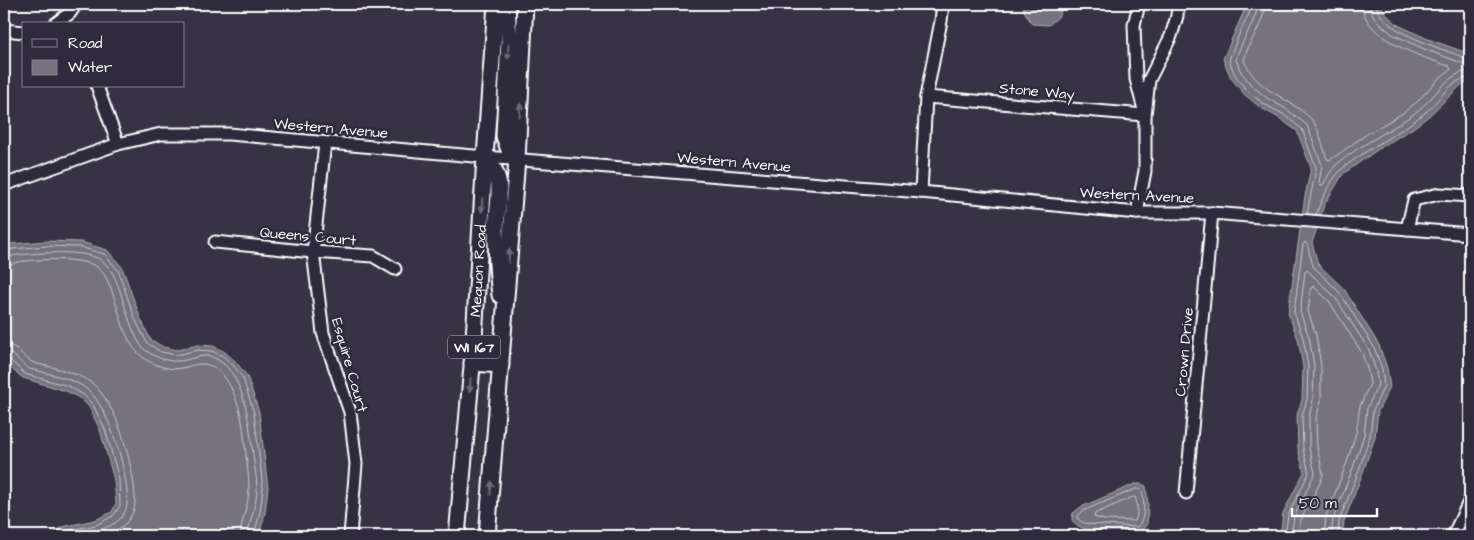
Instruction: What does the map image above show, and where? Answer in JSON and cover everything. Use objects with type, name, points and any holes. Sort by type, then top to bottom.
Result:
[{"type":"main road","name":"Mequon Road","points":[[457,536],[472,363],[496,4]]},
{"type":"main road","points":[[507,4],[509,41],[504,136],[509,150],[517,159]]},
{"type":"main road","name":"Mequon Road","points":[[487,536],[517,159],[525,4]]},
{"type":"main road","points":[[485,157],[496,171],[499,186],[496,228],[497,274],[504,316]]},
{"type":"main road","points":[[472,363],[501,365]]},
{"type":"street","points":[[920,192],[926,98],[943,4]]},
{"type":"street","points":[[1139,4],[1134,25],[1136,79],[1145,115]]},
{"type":"street","points":[[1137,213],[1145,171],[1145,115],[1149,80],[1171,36],[1177,16],[1178,4]]},
{"type":"street","points":[[58,22],[74,13]]},
{"type":"street","points":[[4,30],[22,32]]},
{"type":"street","points":[[98,88],[118,144]]},
{"type":"street","name":"Stone Way","points":[[926,98],[1145,115]]},
{"type":"street","name":"Western Avenue","points":[[4,185],[118,144],[161,134],[229,134],[485,157],[920,192],[1137,213],[1212,213],[1470,234]]},
{"type":"street","name":"Esquire Court","points":[[326,143],[313,252],[323,332],[350,412],[356,464],[350,536]]},
{"type":"street","points":[[1407,229],[1414,200],[1439,194],[1470,196]]},
{"type":"street","name":"Crown Drive","points":[[1186,493],[1212,213]]},
{"type":"street","name":"Queens Court","points":[[215,242],[373,256],[395,269]]},
{"type":"street","points":[[1453,536],[1470,500]]},
{"type":"water","points":[[1023,4],[1064,4],[1059,16],[1049,25],[1032,24],[1024,11]]},
{"type":"water","points":[[1247,4],[1380,4],[1386,14],[1398,25],[1428,39],[1470,54],[1470,82],[1464,83],[1413,128],[1343,174],[1324,205],[1312,243],[1318,264],[1344,289],[1379,345],[1387,368],[1390,387],[1378,411],[1375,437],[1344,522],[1342,536],[1280,536],[1283,513],[1304,472],[1298,449],[1297,415],[1302,400],[1303,367],[1298,339],[1288,313],[1305,196],[1311,168],[1297,131],[1261,108],[1244,94],[1231,78],[1223,59]]},
{"type":"water","points":[[47,241],[81,242],[107,250],[122,267],[150,339],[163,347],[178,350],[198,345],[213,346],[225,352],[247,376],[259,412],[268,488],[265,513],[259,536],[49,536],[62,527],[95,520],[112,512],[116,503],[114,480],[100,430],[89,407],[81,399],[66,391],[23,378],[9,367],[4,360],[4,248],[11,244]]},
{"type":"water","points":[[1135,484],[1146,486],[1147,524],[1140,531],[1134,533],[1087,529],[1072,520],[1073,513],[1081,507]]}]
